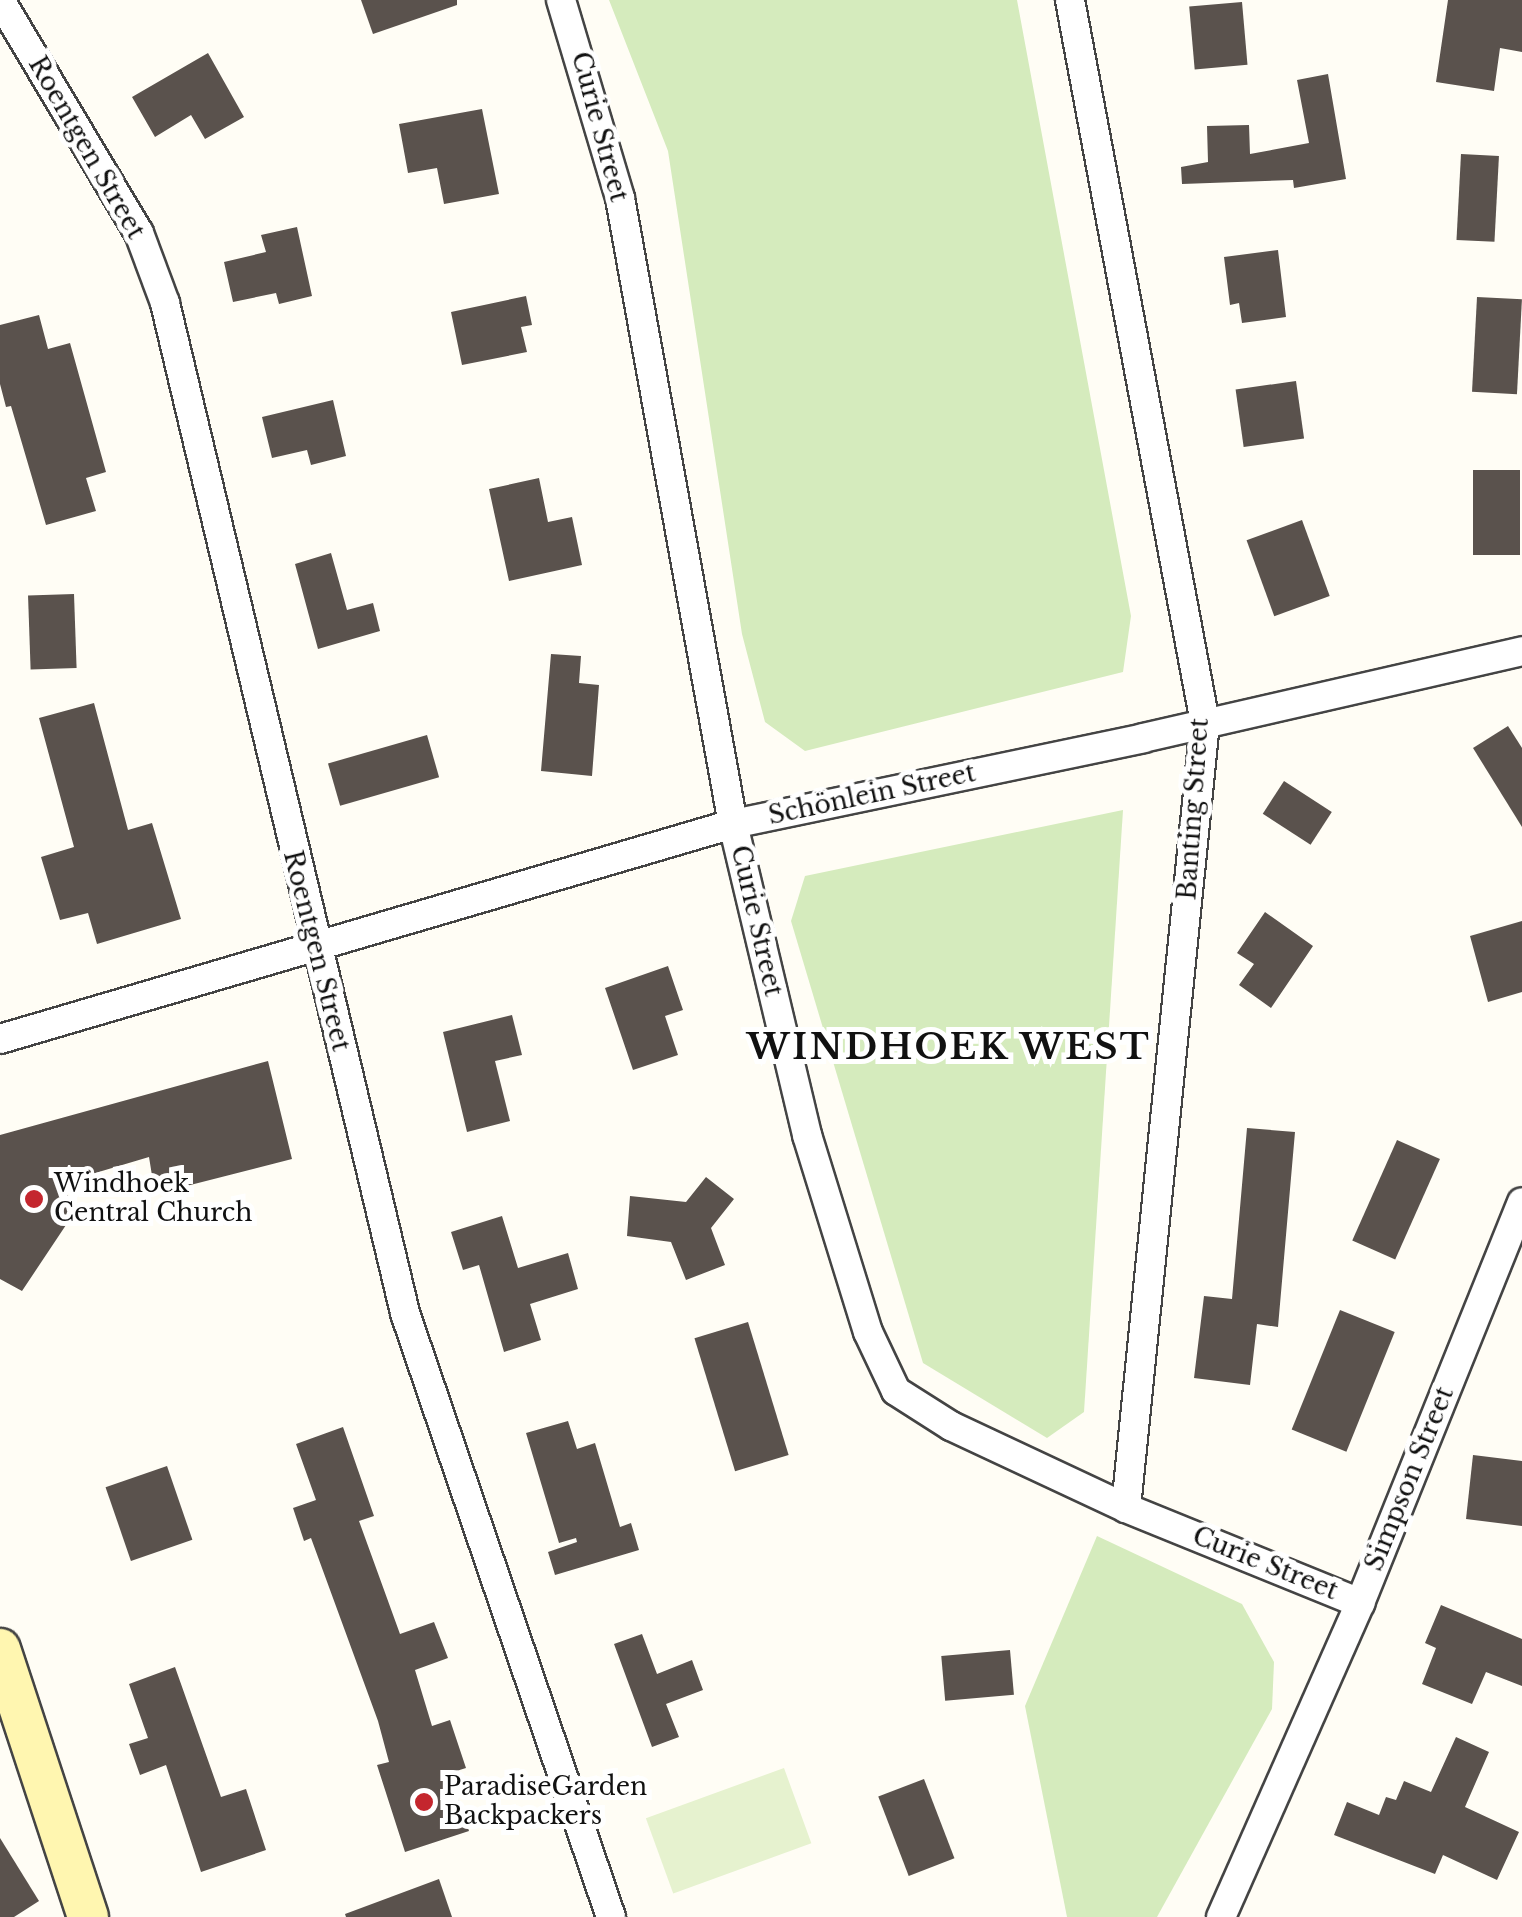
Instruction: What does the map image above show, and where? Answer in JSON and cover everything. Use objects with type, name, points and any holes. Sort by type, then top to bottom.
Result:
[{"type":"street","name":"Roentgen Street","points":[[0,0],[139,234],[164,303],[405,1314],[611,1917]]},
{"type":"street","name":"Curie Street","points":[[560,0],[620,198],[733,824],[807,1135],[868,1332],[896,1391],[951,1426],[1126,1508],[1360,1603]]},
{"type":"street","name":"Banting Street","points":[[1070,0],[1206,724],[1126,1508]]},
{"type":"street","name":"Schönlein Street","points":[[0,1039],[733,824],[1206,724],[1522,651]]},
{"type":"street","name":"Simpson Street","points":[[1222,1917],[1360,1603],[1522,1203]]},
{"type":"street","points":[[0,1648],[88,1917]]},
{"type":"green space","points":[[609,0],[1017,0],[1131,616],[1123,672],[805,751],[765,722],[742,634],[668,151]]},
{"type":"green space","points":[[1123,810],[1084,1412],[1047,1438],[923,1363],[791,921],[805,876]]},
{"type":"green space","points":[[1097,1536],[1242,1604],[1274,1662],[1272,1709],[1157,1917],[1067,1917],[1025,1706]]},
{"type":"green space","points":[[784,1768],[811,1843],[673,1893],[646,1818]]},
{"type":"building","points":[[361,0],[457,0],[457,5],[373,34]]},
{"type":"building","points":[[1448,0],[1522,0],[1522,52],[1500,48],[1494,91],[1436,82]]},
{"type":"building","points":[[1242,2],[1247,65],[1195,69],[1189,7]]},
{"type":"building","points":[[208,53],[244,117],[205,139],[191,115],[155,137],[132,97]]},
{"type":"building","points":[[1328,74],[1346,179],[1294,188],[1293,180],[1182,184],[1181,167],[1208,162],[1207,126],[1249,125],[1250,154],[1309,143],[1297,80]]},
{"type":"building","points":[[482,109],[499,194],[444,204],[437,168],[408,173],[399,124]]},
{"type":"building","points":[[1461,154],[1499,156],[1494,242],[1456,240]]},
{"type":"building","points":[[297,227],[312,296],[279,304],[276,293],[233,302],[224,262],[266,252],[261,235]]},
{"type":"building","points":[[1278,250],[1286,317],[1242,323],[1239,303],[1230,305],[1224,257]]},
{"type":"building","points":[[526,296],[532,325],[521,327],[527,352],[462,365],[451,312]]},
{"type":"building","points":[[1477,297],[1522,299],[1517,394],[1472,392]]},
{"type":"building","points":[[39,315],[48,349],[70,343],[106,472],[86,478],[96,511],[46,525],[11,406],[6,407],[0,384],[0,325]]},
{"type":"building","points":[[1296,381],[1304,438],[1244,447],[1236,389]]},
{"type":"building","points":[[333,400],[346,456],[311,465],[307,450],[272,458],[262,417]]},
{"type":"building","points":[[1473,470],[1520,470],[1520,555],[1473,555]]},
{"type":"building","points":[[539,478],[548,522],[572,517],[582,565],[509,581],[489,489]]},
{"type":"building","points":[[1302,520],[1330,596],[1274,616],[1247,540]]},
{"type":"building","points":[[331,553],[347,610],[373,603],[380,631],[318,649],[295,564]]},
{"type":"building","points":[[74,594],[77,668],[31,670],[28,596]]},
{"type":"building","points":[[551,654],[581,656],[579,683],[599,685],[592,776],[541,771]]},
{"type":"building","points":[[94,703],[128,830],[152,823],[181,919],[97,944],[88,913],[60,920],[41,857],[74,847],[39,718]]},
{"type":"building","points":[[1508,726],[1522,748],[1522,827],[1473,748]]},
{"type":"building","points":[[427,735],[439,777],[340,806],[328,763]]},
{"type":"building","points":[[1284,781],[1332,812],[1311,845],[1263,814]]},
{"type":"building","points":[[1265,912],[1313,946],[1271,1008],[1239,985],[1254,964],[1237,953]]},
{"type":"building","points":[[1522,921],[1522,992],[1488,1002],[1470,936]]},
{"type":"building","points":[[668,966],[683,1010],[665,1016],[678,1055],[633,1070],[605,988]]},
{"type":"building","points":[[512,1015],[522,1055],[495,1061],[510,1121],[467,1132],[443,1032]]},
{"type":"building","points":[[268,1061],[292,1159],[155,1194],[149,1157],[65,1182],[72,1216],[22,1291],[0,1279],[0,1135]]},
{"type":"building","points":[[1247,1128],[1295,1132],[1278,1327],[1257,1324],[1250,1385],[1194,1378],[1204,1296],[1232,1299]]},
{"type":"building","points":[[1397,1140],[1440,1159],[1395,1260],[1352,1240]]},
{"type":"building","points":[[706,1177],[734,1199],[711,1228],[725,1265],[686,1280],[671,1242],[627,1236],[630,1196],[686,1202]]},
{"type":"building","points":[[502,1216],[518,1268],[568,1253],[578,1289],[530,1304],[541,1340],[504,1352],[479,1265],[463,1270],[451,1232]]},
{"type":"building","points":[[1340,1310],[1395,1332],[1346,1452],[1292,1430]]},
{"type":"building","points":[[748,1322],[789,1455],[735,1471],[694,1338]]},
{"type":"building","points":[[568,1421],[577,1449],[595,1443],[620,1527],[631,1523],[639,1550],[555,1575],[548,1552],[577,1542],[576,1538],[559,1543],[526,1433]]},
{"type":"building","points":[[343,1427],[374,1516],[359,1521],[400,1634],[434,1622],[448,1658],[415,1670],[432,1726],[450,1720],[466,1768],[450,1773],[469,1831],[405,1852],[377,1765],[389,1762],[378,1721],[311,1538],[304,1541],[293,1508],[316,1500],[296,1444]]},
{"type":"building","points":[[1473,1455],[1522,1461],[1522,1526],[1466,1519]]},
{"type":"building","points":[[167,1466],[192,1540],[131,1561],[106,1487]]},
{"type":"building","points":[[1441,1605],[1522,1639],[1522,1686],[1486,1672],[1472,1704],[1422,1684],[1436,1648],[1425,1643]]},
{"type":"building","points":[[642,1634],[657,1674],[692,1660],[703,1690],[666,1704],[679,1737],[652,1747],[614,1644]]},
{"type":"building","points":[[1010,1650],[1014,1695],[945,1701],[941,1656]]},
{"type":"building","points":[[175,1667],[221,1797],[246,1789],[266,1850],[201,1872],[166,1765],[140,1775],[129,1744],[148,1738],[129,1684]]},
{"type":"building","points":[[1456,1737],[1489,1752],[1465,1807],[1519,1832],[1497,1880],[1443,1855],[1435,1874],[1334,1835],[1347,1802],[1379,1815],[1386,1797],[1396,1800],[1404,1781],[1431,1792]]},
{"type":"building","points":[[924,1779],[954,1858],[909,1876],[878,1797]]},
{"type":"building","points":[[0,1838],[39,1901],[14,1917],[0,1917]]},
{"type":"building","points":[[439,1879],[452,1917],[346,1917],[345,1914]]},
{"type":"place","name":"Windhoek Central Church","points":[[34,1199]]},
{"type":"place","name":"ParadiseGarden Backpackers","points":[[424,1802]]},
{"type":"district","name":"WINDHOEK WEST","points":[[949,1047]]}]
